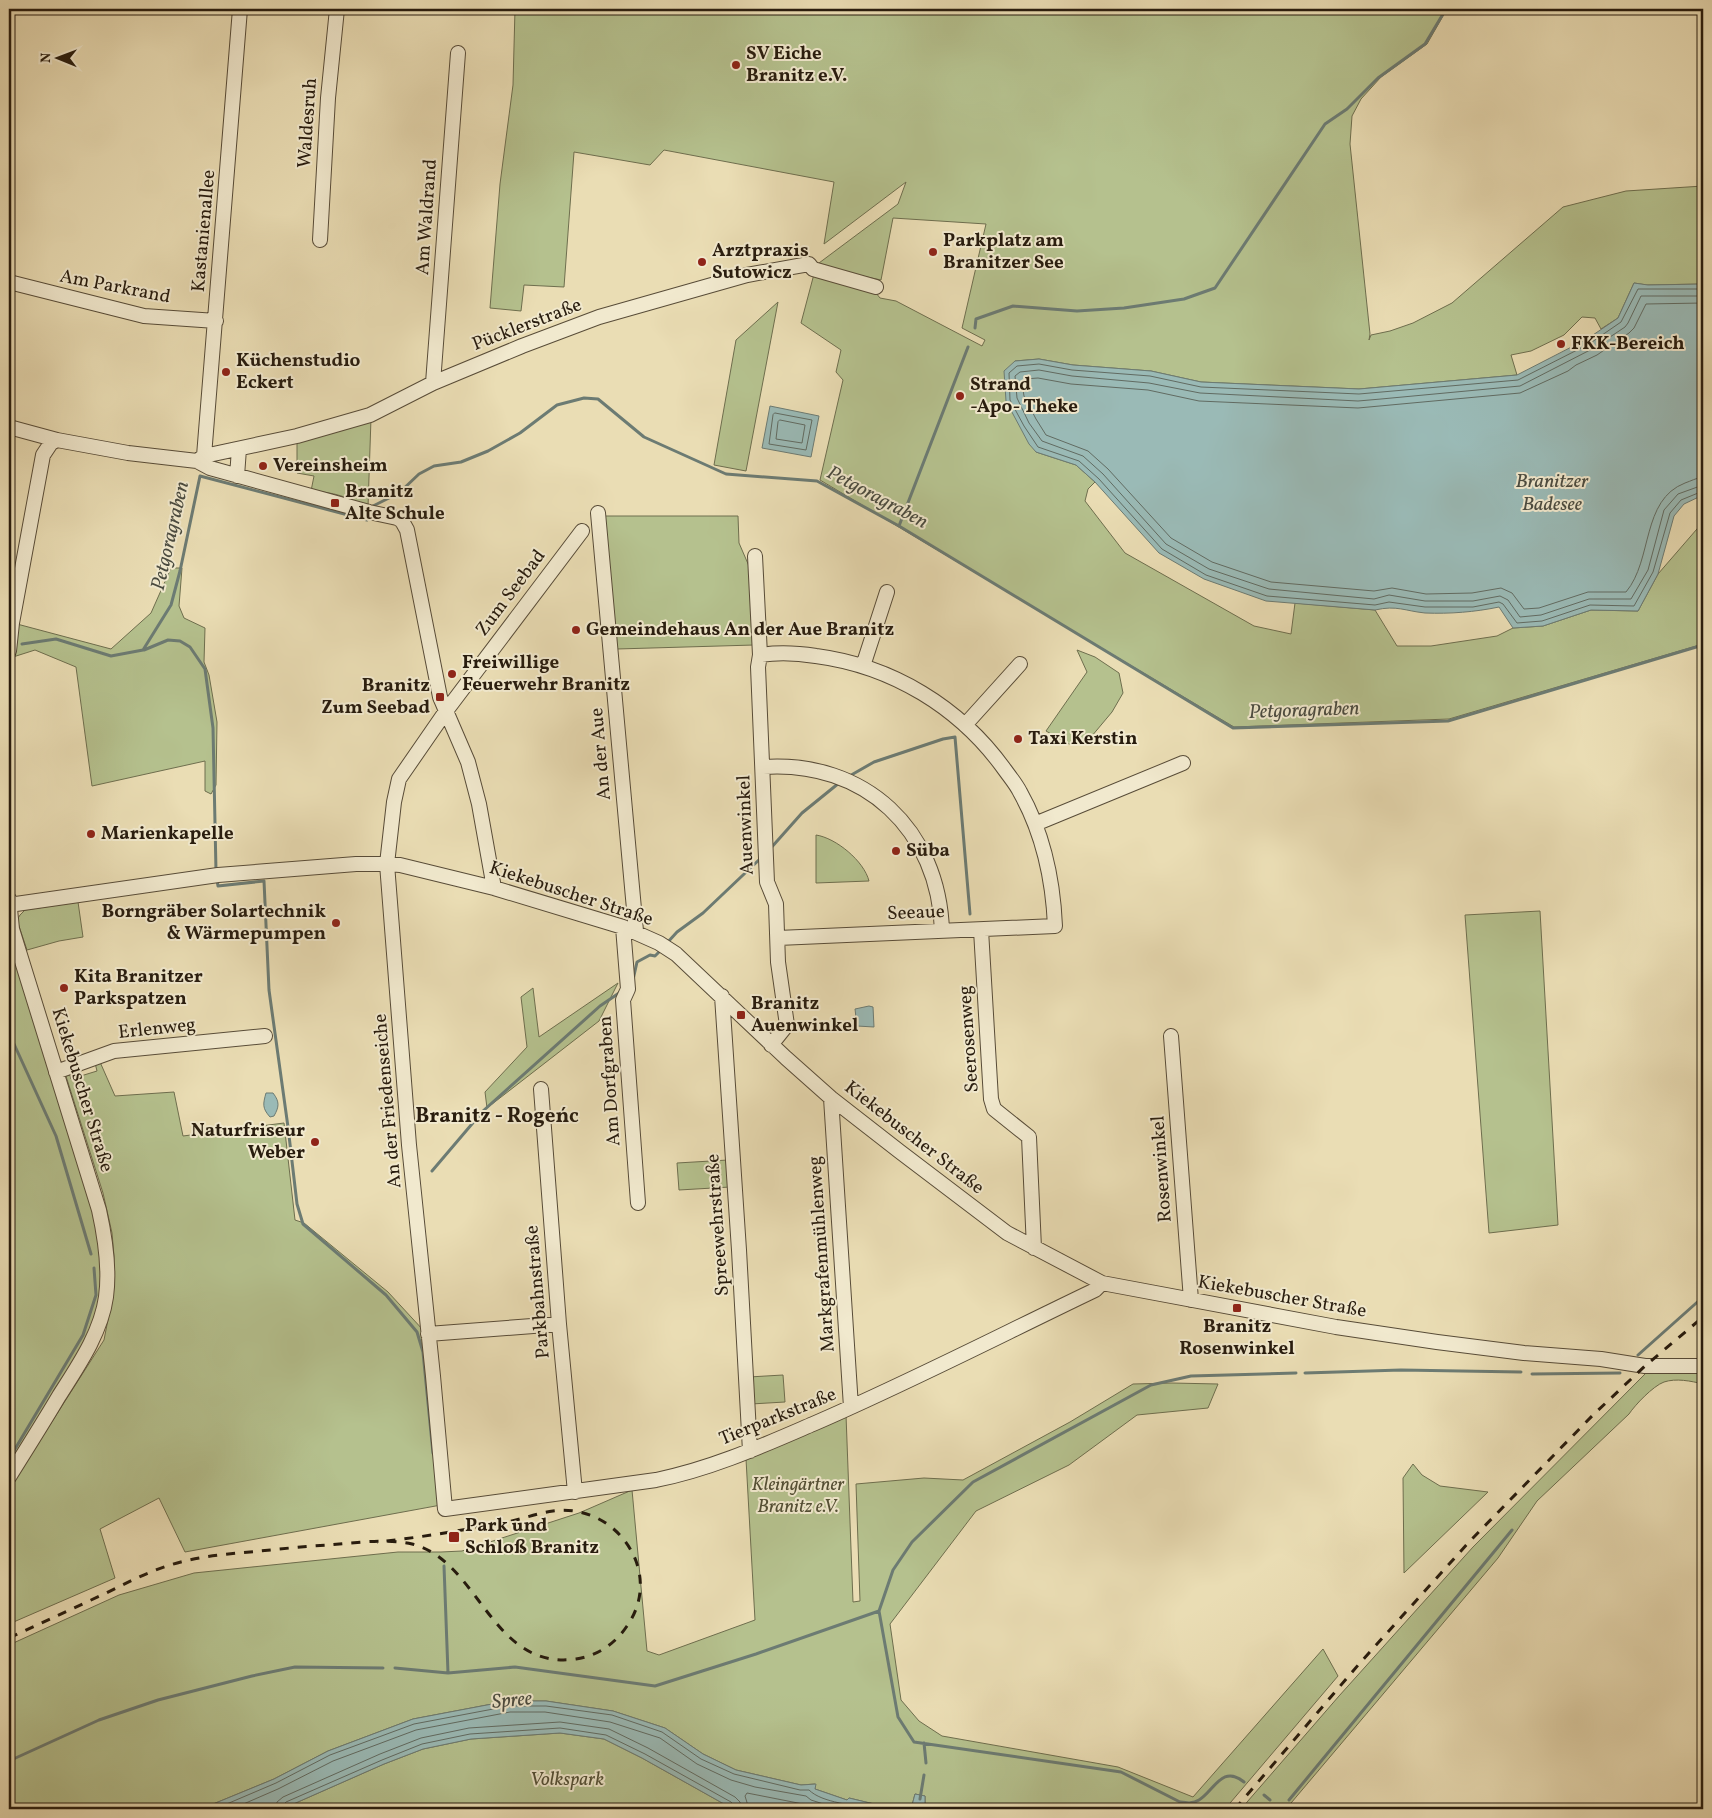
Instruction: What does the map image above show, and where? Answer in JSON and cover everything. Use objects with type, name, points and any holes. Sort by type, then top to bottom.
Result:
[{"type":"street","name":"Kastanienallee","points":[[200,458],[216,321],[240,9]]},
{"type":"street","name":"Waldesruh","points":[[320,240],[328,98],[337,9]]},
{"type":"street","name":"Am Waldrand","points":[[433,383],[458,53]]},
{"type":"street","name":"Pücklerstraße","points":[[200,458],[297,436],[370,415],[433,383],[586,322],[746,274],[809,264],[813,269],[876,287]]},
{"type":"street","name":"Am Parkrand","points":[[9,282],[144,316],[216,321]]},
{"type":"street","points":[[9,427],[57,440],[128,453],[178,460],[200,458],[210,468],[402,521],[407,530],[440,697],[468,762],[479,806],[494,888]]},
{"type":"street","points":[[9,651],[10,623],[43,455],[51,443],[57,440]]},
{"type":"street","points":[[237,476],[239,449]]},
{"type":"street","name":"An der Aue","points":[[598,513],[630,929]]},
{"type":"street","name":"Zum Seebad","points":[[387,864],[394,802],[400,779],[446,712],[582,531]]},
{"type":"street","name":"Auenwinkel","points":[[755,556],[767,882],[776,904],[778,962],[787,1025],[771,1045]]},
{"type":"street","points":[[863,666],[887,592]]},
{"type":"street","points":[[760,655],[793,653],[837,659],[889,675],[939,703],[965,725],[999,762],[1019,790],[1035,824],[1183,763]]},
{"type":"street","points":[[965,725],[1020,664]]},
{"type":"street","points":[[763,767],[815,770],[845,780],[876,796],[891,809],[916,840],[928,862],[938,891],[942,931]]},
{"type":"street","name":"Seeaue","points":[[778,938],[1055,926],[1050,873],[1035,824]]},
{"type":"street","name":"Kiekebuscher Straße","points":[[9,1477],[73,1375],[94,1335],[106,1297],[107,1276],[106,1248],[99,1210],[12,929],[9,905],[218,875],[356,864],[400,865],[494,888],[630,929],[659,943],[676,954],[771,1045],[831,1098],[1007,1233],[1102,1283],[1336,1327],[1437,1342],[1524,1353],[1601,1359],[1645,1366],[1703,1366]]},
{"type":"street","name":"An der Friedenseiche","points":[[387,864],[409,1145],[445,1509]]},
{"type":"street","points":[[9,900],[9,905]]},
{"type":"street","name":"Am Dorfgraben","points":[[630,929],[628,989],[623,1000],[638,1202]]},
{"type":"street","name":"Seerosenweg","points":[[981,930],[991,1099],[994,1109],[1030,1138],[1034,1248]]},
{"type":"street","name":"Spreewehrstraße","points":[[722,996],[750,1451]]},
{"type":"street","name":"Erlenweg","points":[[56,1072],[114,1052],[265,1036]]},
{"type":"street","name":"Rosenwinkel","points":[[1171,1036],[1191,1300]]},
{"type":"street","name":"Parkbahnstraße","points":[[541,1090],[559,1324],[575,1492]]},
{"type":"street","name":"Markgrafenmühlenweg","points":[[831,1098],[851,1408]]},
{"type":"street","name":"Tierparkstraße","points":[[445,1509],[637,1484],[673,1477],[750,1451],[851,1408],[1095,1290],[1102,1283]]},
{"type":"street","points":[[428,1334],[559,1324]]},
{"type":"green space","points":[[515,9],[1447,9],[1427,44],[1381,77],[1361,99],[1352,116],[1350,144],[1370,334],[1369,340],[1371,335],[1413,323],[1452,303],[1563,207],[1626,191],[1703,186],[1703,284],[1647,285],[1634,283],[1618,318],[1601,329],[1595,318],[1582,317],[1564,335],[1531,351],[1511,355],[1517,375],[1359,389],[1201,382],[1151,371],[1073,365],[1039,359],[1015,361],[1036,452],[1076,465],[1095,482],[1088,489],[1085,501],[1125,553],[1254,626],[1291,634],[1295,603],[1375,610],[1397,646],[1431,646],[1497,636],[1513,628],[1543,626],[1591,610],[1638,611],[1658,574],[1703,522],[1703,644],[1449,719],[1234,727],[820,480],[843,380],[836,372],[841,350],[801,323],[814,274],[876,293],[880,298],[896,301],[982,346],[985,340],[962,328],[986,224],[893,218],[881,280],[815,266],[898,204],[906,182],[824,244],[834,182],[664,150],[650,165],[574,152],[564,287],[524,285],[521,311],[490,308],[500,184],[513,85]]},
{"type":"green space","points":[[778,302],[746,471],[714,465],[736,340]]},
{"type":"green space","points":[[371,418],[368,507],[340,496],[311,491],[314,476],[297,473],[297,439]]},
{"type":"green space","points":[[605,516],[738,516],[739,543],[752,573],[754,645],[617,649]]},
{"type":"green space","points":[[171,568],[182,568],[179,606],[184,618],[205,628],[204,662],[209,675],[217,722],[216,785],[211,794],[205,791],[205,761],[92,786],[76,667],[35,650],[13,657],[17,624],[111,649],[151,613]]},
{"type":"green space","points":[[1077,650],[1095,657],[1119,673],[1123,693],[1112,712],[1086,743],[1069,744],[1046,731],[1087,672]]},
{"type":"green space","points":[[816,835],[832,841],[855,858],[866,873],[869,881],[816,883]]},
{"type":"green space","points":[[78,902],[83,937],[59,941],[27,950],[17,920],[25,910]]},
{"type":"green space","points":[[1540,911],[1558,1225],[1489,1233],[1465,915]]},
{"type":"green space","points":[[9,928],[90,1193],[102,1260],[100,1296],[90,1335],[9,1468]]},
{"type":"green space","points":[[618,983],[599,1021],[487,1108],[485,1092],[527,1047],[521,997],[533,988],[539,1037]]},
{"type":"green space","points":[[100,1062],[115,1096],[174,1092],[183,1136],[284,1123],[295,1220],[304,1223],[388,1292],[424,1331],[441,1505],[185,1552],[159,1498],[100,1529],[115,1578],[9,1624],[9,1489],[104,1340],[112,1299],[114,1256],[112,1233],[103,1193],[65,1073],[69,1072],[71,1079],[97,1071],[95,1063]]},
{"type":"green space","points":[[728,1160],[730,1187],[679,1190],[677,1163]]},
{"type":"green space","points":[[1703,1371],[1703,1384],[1673,1380],[1655,1387],[1537,1501],[1498,1558],[1286,1809],[1241,1809],[1339,1696],[1473,1547],[1646,1373]]},
{"type":"green space","points":[[783,1375],[785,1402],[751,1404],[749,1377]]},
{"type":"green space","name":"Kleingärtner Branitz e.V.","points":[[1133,1384],[1218,1384],[1208,1408],[1137,1415],[1069,1465],[976,1511],[890,1624],[901,1700],[919,1721],[942,1736],[1118,1767],[1193,1797],[1323,1649],[1338,1676],[1225,1809],[925,1809],[925,1796],[915,1794],[911,1809],[895,1809],[849,1798],[847,1800],[815,1789],[815,1784],[801,1785],[736,1770],[703,1754],[665,1728],[613,1711],[546,1701],[508,1701],[413,1719],[328,1751],[274,1779],[201,1809],[9,1809],[9,1645],[119,1595],[194,1573],[398,1552],[462,1551],[579,1513],[632,1490],[647,1651],[659,1655],[755,1620],[746,1459],[846,1415],[853,1602],[860,1601],[856,1484],[924,1478],[963,1480],[1070,1422]]},
{"type":"green space","points":[[1413,1464],[1422,1475],[1440,1486],[1488,1492],[1404,1573],[1403,1478]]},
{"type":"green space","name":"Volkspark","points":[[560,1733],[604,1739],[733,1809],[282,1809],[423,1749],[471,1739]]},
{"type":"water","name":"Branitzer Badesee","points":[[1634,283],[1648,285],[1703,284],[1703,495],[1684,504],[1674,516],[1658,574],[1638,611],[1591,610],[1543,626],[1513,628],[1499,607],[1462,612],[1425,613],[1395,608],[1375,610],[1266,601],[1204,579],[1159,553],[1095,482],[1076,465],[1036,452],[1029,444],[1006,401],[1004,371],[1015,361],[1039,359],[1073,365],[1151,371],[1201,382],[1359,389],[1517,375],[1587,339],[1618,318]]},
{"type":"water","points":[[770,406],[819,416],[811,457],[762,448]]},
{"type":"water","points":[[873,1007],[874,1027],[857,1026],[855,1009]]},
{"type":"water","points":[[266,1093],[273,1093],[277,1099],[278,1107],[274,1116],[270,1117],[264,1108]]},
{"type":"water","name":"Spree","points":[[508,1701],[546,1701],[613,1711],[665,1728],[703,1754],[736,1770],[801,1785],[816,1784],[815,1789],[847,1800],[849,1798],[895,1809],[733,1809],[604,1739],[560,1733],[471,1739],[423,1749],[282,1809],[201,1809],[274,1779],[328,1751],[413,1719]]},
{"type":"water","points":[[915,1794],[925,1796],[925,1809],[911,1809]]},
{"type":"waterway","points":[[975,328],[976,319],[1013,306],[1077,311],[1124,308],[1184,299],[1215,288],[1325,124],[1347,109],[1378,78],[1425,44],[1446,9]]},
{"type":"waterway","points":[[899,526],[968,347]]},
{"type":"waterway","name":"Petgoragraben","points":[[371,507],[399,493],[419,474],[434,466],[461,462],[488,451],[520,433],[557,405],[584,398],[598,399],[644,437],[726,474],[817,481],[899,526],[1233,728],[1448,721],[1703,645]]},
{"type":"waterway","name":"Petgoragraben","points":[[22,644],[56,639],[111,656],[143,650],[171,605],[200,476],[367,520],[369,516]]},
{"type":"waterway","points":[[144,650],[168,640],[180,641],[190,647],[205,669],[213,728],[216,871]]},
{"type":"waterway","points":[[846,778],[874,762],[943,739],[955,737],[970,914]]},
{"type":"waterway","points":[[770,849],[802,813],[839,783]]},
{"type":"waterway","points":[[667,943],[677,932],[703,913],[762,857]]},
{"type":"waterway","points":[[217,880],[218,886],[264,881],[269,990],[297,1204],[303,1224],[386,1295],[417,1332],[423,1352],[433,1453]]},
{"type":"waterway","points":[[633,980],[637,962],[650,955],[655,956],[661,950]]},
{"type":"waterway","points":[[432,1171],[483,1111],[600,1006],[622,991]]},
{"type":"waterway","points":[[9,1033],[56,1136],[91,1254]]},
{"type":"waterway","points":[[9,1459],[83,1335],[96,1295],[94,1268]]},
{"type":"waterway","points":[[1638,1355],[1703,1297]]},
{"type":"waterway","points":[[1305,1373],[1401,1370],[1521,1372]]},
{"type":"waterway","points":[[879,1611],[893,1570],[912,1542],[973,1482],[1151,1385],[1191,1376],[1296,1373]]},
{"type":"waterway","points":[[1532,1374],[1620,1373]]},
{"type":"waterway","points":[[1700,1495],[1703,1541]]},
{"type":"waterway","points":[[1289,1800],[1512,1530]]},
{"type":"waterway","points":[[444,1566],[448,1673]]},
{"type":"waterway","points":[[395,1668],[448,1673],[515,1667],[655,1686],[756,1654],[879,1611],[898,1717],[914,1742],[1121,1772],[1185,1803],[1199,1800],[1224,1777],[1236,1777],[1244,1782]]},
{"type":"waterway","points":[[9,1761],[99,1720],[158,1700],[252,1676],[295,1667],[383,1668]]},
{"type":"waterway","points":[[924,1743],[926,1763]]},
{"type":"waterway","points":[[920,1799],[924,1775]]},
{"type":"waterway","points":[[1264,1795],[1270,1800]]},
{"type":"waterway","points":[[1279,1806],[1284,1809]]},
{"type":"railway","points":[[1235,1809],[1359,1664],[1469,1542],[1593,1415],[1645,1366],[1703,1317]]},
{"type":"railway","points":[[9,1638],[143,1575],[178,1563],[225,1554],[381,1541],[391,1541],[402,1542],[412,1544],[435,1554],[454,1571],[505,1632],[524,1648],[547,1658],[576,1659],[591,1655],[611,1644],[632,1618],[640,1594],[640,1578],[636,1561],[623,1538],[603,1521],[579,1512],[553,1511],[497,1524],[422,1536],[392,1540],[377,1542]]},
{"type":"place","name":"SV Eiche Branitz e.V.","points":[[736,65]]},
{"type":"place","name":"Parkplatz am Branitzer See","points":[[933,252]]},
{"type":"place","name":"Arztpraxis Sutowicz","points":[[702,262]]},
{"type":"place","name":"FKK-Bereich","points":[[1561,344]]},
{"type":"place","name":"Küchenstudio Eckert","points":[[226,372]]},
{"type":"place","name":"Strand -Apo- Theke","points":[[960,396]]},
{"type":"place","name":"Vereinsheim","points":[[263,466]]},
{"type":"place","name":"Branitz Alte Schule","points":[[335,503]]},
{"type":"place","name":"Gemeindehaus An der Aue Branitz","points":[[576,630]]},
{"type":"place","name":"Freiwillige Feuerwehr Branitz","points":[[452,674]]},
{"type":"place","name":"Branitz Zum Seebad","points":[[440,697]]},
{"type":"place","name":"Taxi Kerstin","points":[[1018,739]]},
{"type":"place","name":"Marienkapelle","points":[[91,834]]},
{"type":"place","name":"Süba","points":[[896,851]]},
{"type":"place","name":"Borngräber Solartechnik & Wärmepumpen","points":[[336,923]]},
{"type":"place","name":"Kita Branitzer Parkspatzen","points":[[64,988]]},
{"type":"place","name":"Branitz Auenwinkel","points":[[741,1015]]},
{"type":"place","name":"Naturfriseur Weber","points":[[315,1142]]},
{"type":"place","name":"Branitz Rosenwinkel","points":[[1237,1308]]},
{"type":"place","name":"Park und Schloß Branitz","points":[[454,1537]]},
{"type":"district","name":"Branitz - Rogeńc","points":[[497,1116]]}]
